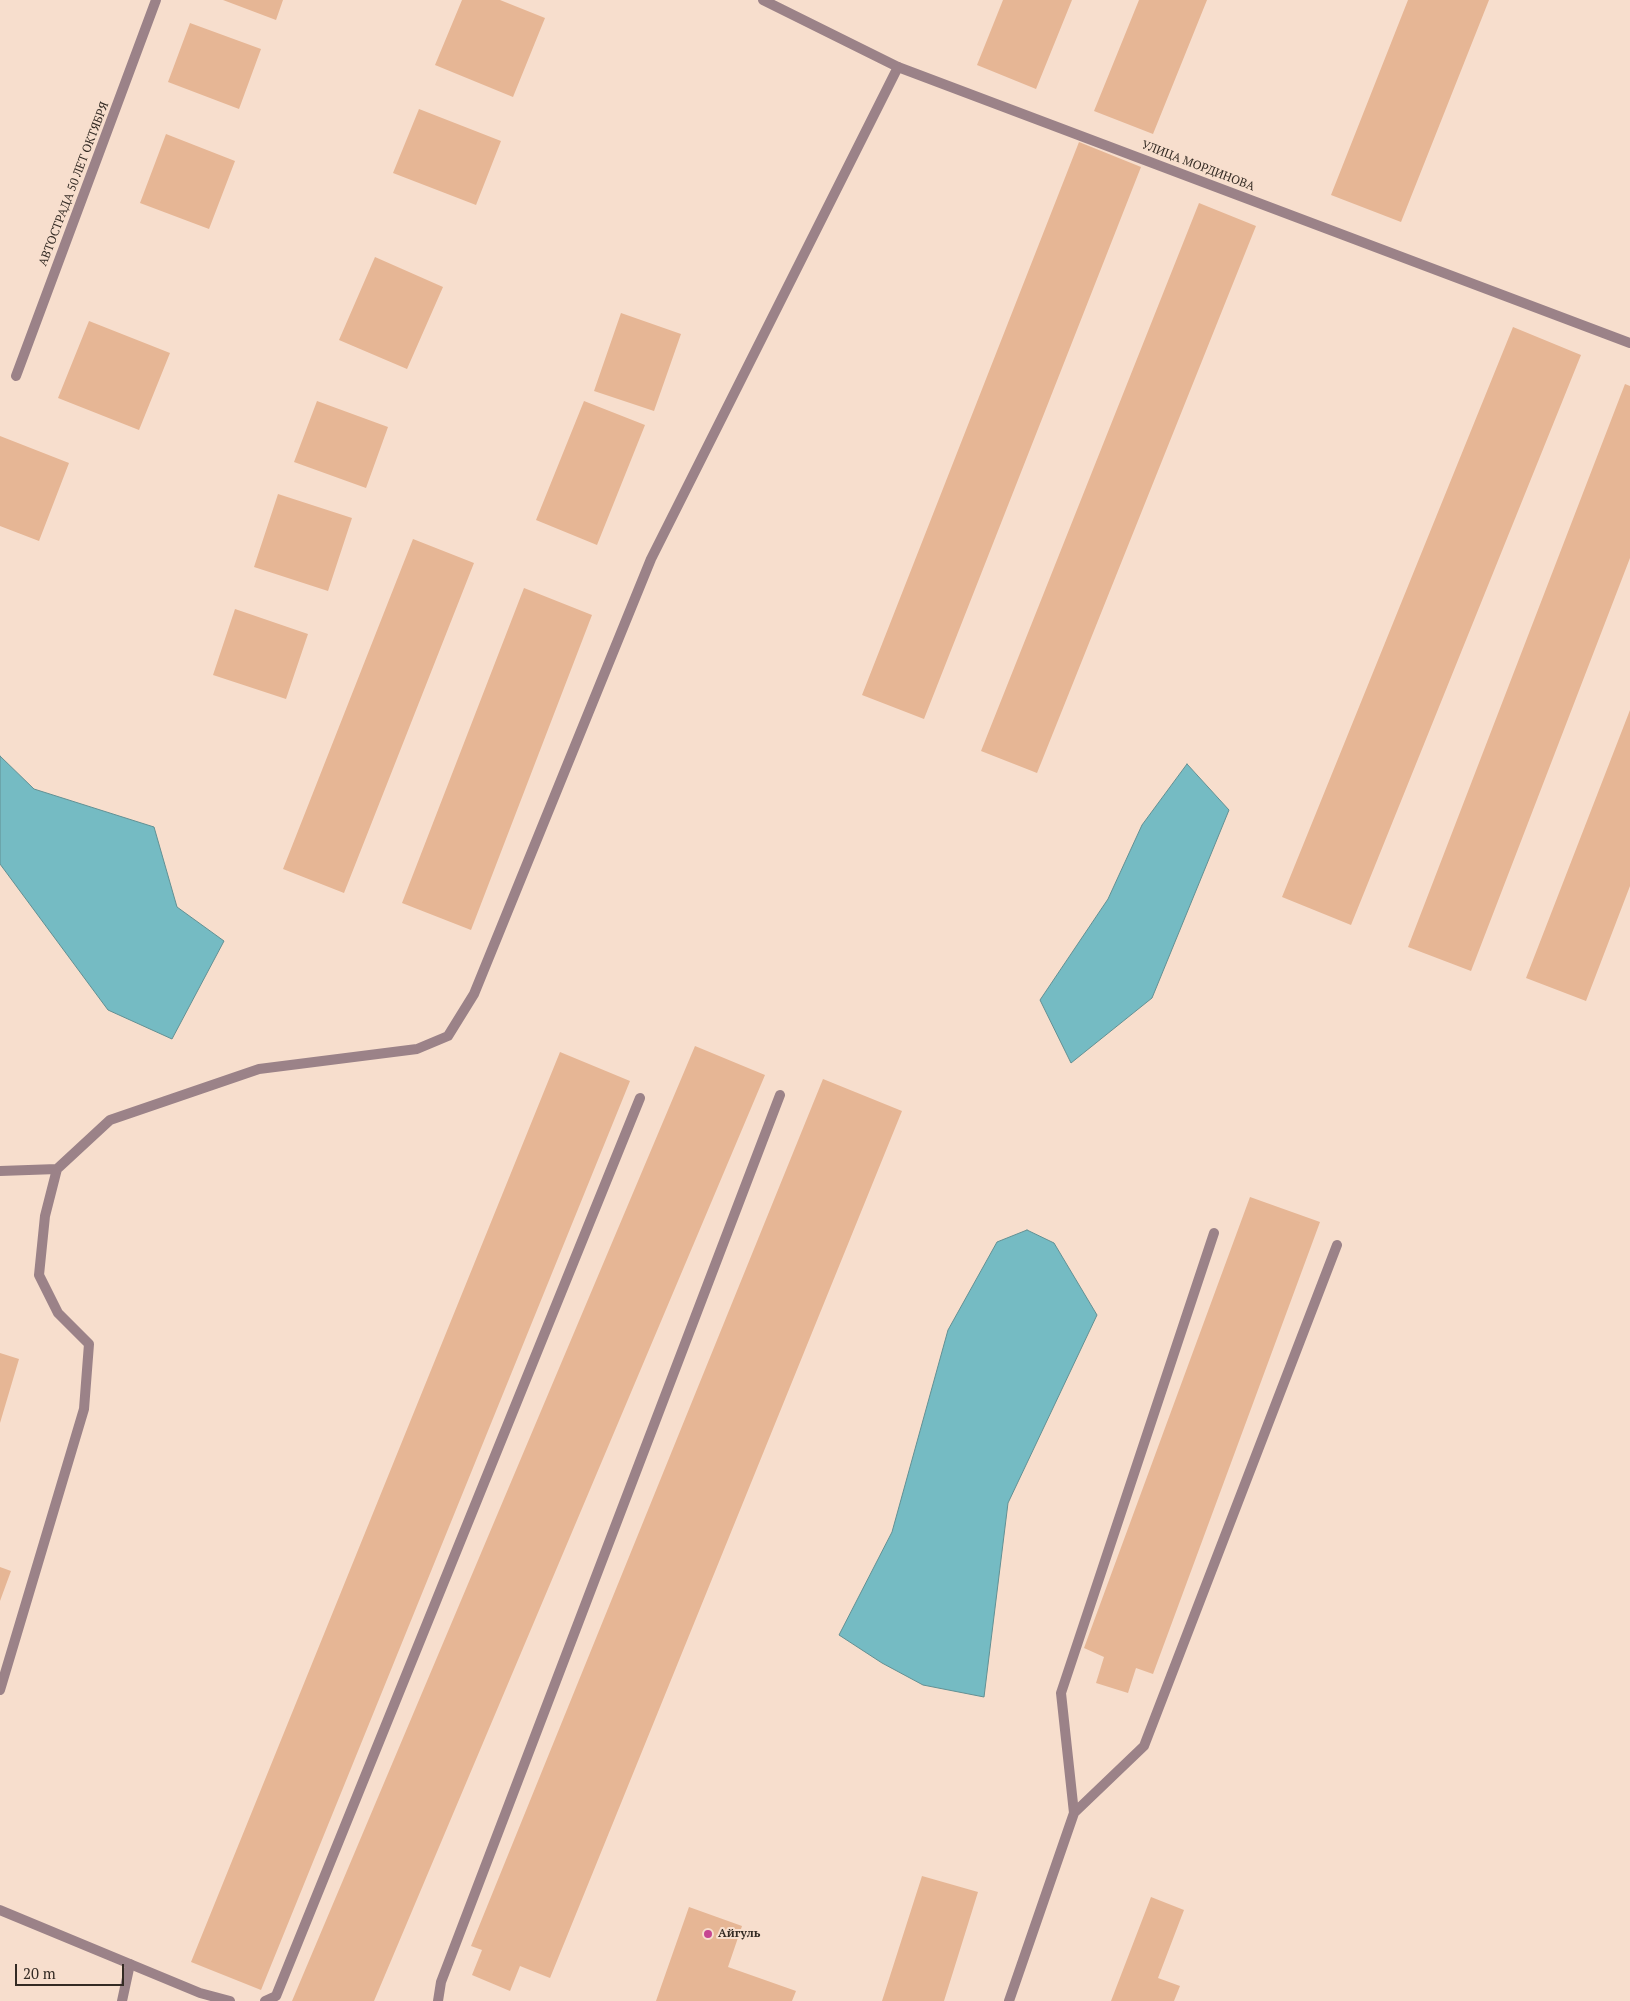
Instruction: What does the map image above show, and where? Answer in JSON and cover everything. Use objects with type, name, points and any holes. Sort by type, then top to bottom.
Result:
[{"type":"street","name":"АВТОСТРАДА 50 ЛЕТ ОКТЯБРЯ","points":[[16,376],[156,0]]},
{"type":"street","name":"УЛИЦА МОРДИНОВА","points":[[763,0],[898,67],[1630,342]]},
{"type":"street","points":[[0,1690],[84,1409],[89,1344],[58,1313],[39,1275],[45,1216],[57,1170],[110,1120],[259,1069],[417,1049],[448,1036],[474,994],[651,559],[898,67]]},
{"type":"street","points":[[438,2001],[444,1973],[780,1095]]},
{"type":"street","points":[[265,2001],[276,1996],[640,1098]]},
{"type":"street","points":[[0,1171],[57,1170]]},
{"type":"street","points":[[1009,2001],[1074,1813],[1061,1693],[1214,1233]]},
{"type":"street","points":[[1074,1813],[1144,1746],[1337,1245]]},
{"type":"street","points":[[0,1910],[200,1993],[230,2001]]},
{"type":"street","points":[[122,2001],[130,1964]]},
{"type":"water","points":[[0,756],[34,789],[154,827],[177,907],[224,941],[172,1039],[108,1010],[0,864]]},
{"type":"water","points":[[1187,764],[1229,810],[1152,998],[1071,1063],[1040,1000],[1108,899],[1142,825]]},
{"type":"water","points":[[1027,1230],[1054,1243],[1097,1315],[1008,1503],[984,1697],[923,1685],[882,1663],[839,1635],[892,1532],[948,1330],[997,1242]]},
{"type":"building","points":[[223,0],[283,0],[276,20]]},
{"type":"building","points":[[462,0],[500,0],[545,18],[513,97],[435,65]]},
{"type":"building","points":[[1003,0],[1072,0],[1036,89],[977,65]]},
{"type":"building","points":[[1139,0],[1207,0],[1153,134],[1094,111]]},
{"type":"building","points":[[1408,0],[1489,0],[1401,222],[1331,195]]},
{"type":"building","points":[[190,23],[261,49],[239,109],[168,82]]},
{"type":"building","points":[[419,109],[501,141],[476,205],[393,173]]},
{"type":"building","points":[[166,134],[235,161],[209,229],[140,203]]},
{"type":"building","points":[[1079,142],[1141,167],[924,719],[862,695]]},
{"type":"building","points":[[1199,203],[1256,226],[1037,773],[981,751]]},
{"type":"building","points":[[375,257],[443,287],[407,369],[339,340]]},
{"type":"building","points":[[621,313],[681,334],[654,411],[594,391]]},
{"type":"building","points":[[89,321],[170,353],[139,430],[58,398]]},
{"type":"building","points":[[1513,327],[1581,355],[1351,925],[1282,897]]},
{"type":"building","points":[[1625,384],[1630,386],[1630,558],[1471,971],[1408,947]]},
{"type":"building","points":[[317,401],[388,427],[366,488],[294,462]]},
{"type":"building","points":[[584,401],[645,425],[597,545],[536,520]]},
{"type":"building","points":[[0,436],[69,463],[39,541],[0,526]]},
{"type":"building","points":[[278,494],[352,518],[328,591],[254,567]]},
{"type":"building","points":[[413,539],[474,563],[344,893],[283,869]]},
{"type":"building","points":[[524,588],[592,615],[471,930],[402,903]]},
{"type":"building","points":[[235,609],[308,634],[286,699],[213,675]]},
{"type":"building","points":[[1630,710],[1630,886],[1586,1001],[1526,978]]},
{"type":"building","points":[[695,1046],[765,1075],[374,2001],[292,2001]]},
{"type":"building","points":[[560,1052],[630,1081],[261,1990],[191,1962]]},
{"type":"building","points":[[823,1079],[902,1111],[550,1978],[520,1966],[510,1991],[472,1975],[482,1950],[471,1946]]},
{"type":"building","points":[[1250,1197],[1320,1222],[1153,1674],[1136,1668],[1128,1693],[1096,1683],[1104,1657],[1084,1648]]},
{"type":"building","points":[[0,1353],[19,1359],[0,1423]]},
{"type":"building","points":[[0,1567],[11,1571],[0,1601]]},
{"type":"building","points":[[922,1876],[978,1892],[944,2001],[882,2001]]},
{"type":"building","points":[[1151,1897],[1184,1910],[1158,1978],[1180,1986],[1174,2001],[1111,2001]]},
{"type":"building","points":[[689,1907],[742,1926],[728,1967],[796,1991],[792,2001],[656,2001]]},
{"type":"place","name":"Айгуль","points":[[708,1934]]}]
